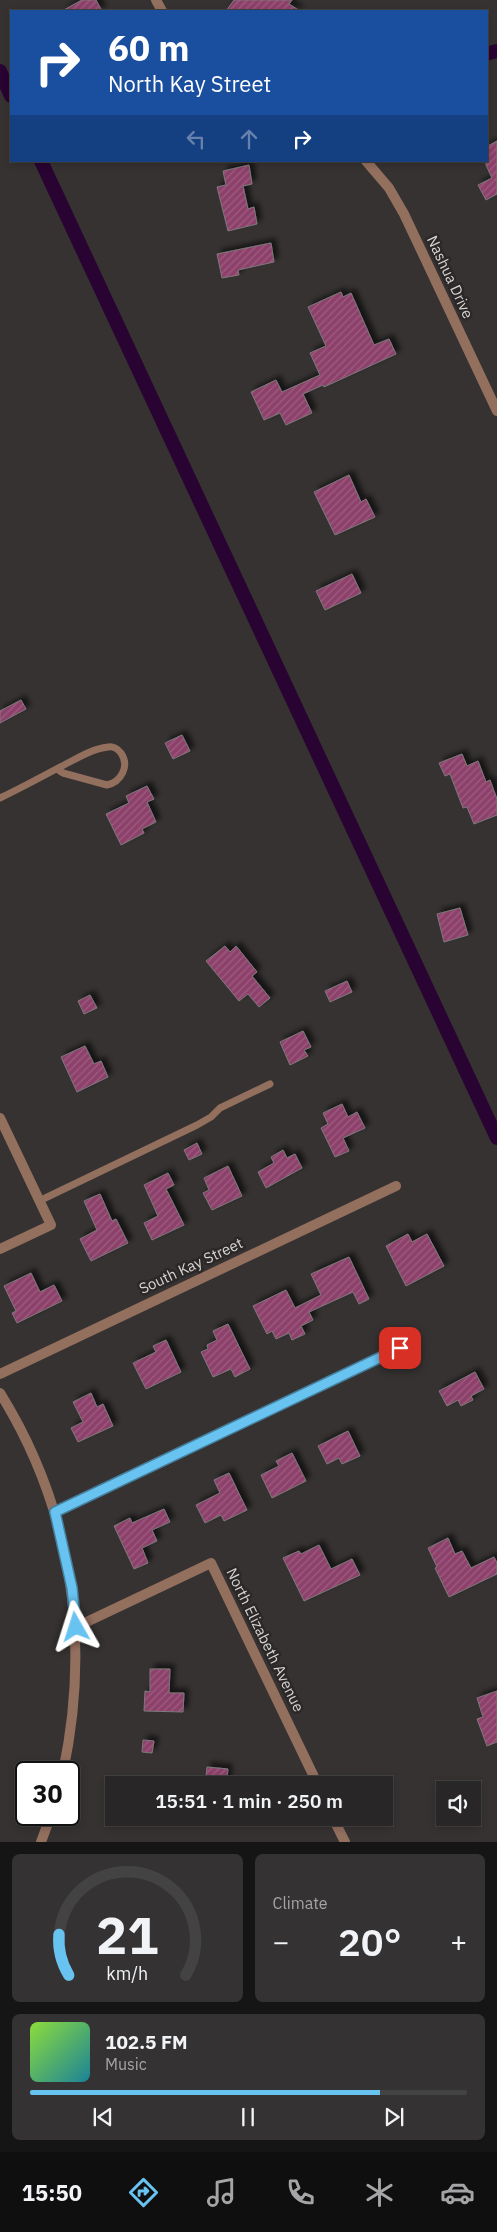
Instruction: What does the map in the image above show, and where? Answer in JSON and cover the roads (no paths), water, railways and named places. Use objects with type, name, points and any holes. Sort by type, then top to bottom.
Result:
[{"type":"street","name":"Nashua Drive","points":[[367,162],[389,188],[404,214],[497,411]]},
{"type":"street","points":[[0,1118],[51,1225],[0,1249]]},
{"type":"street","name":"South Kay Street","points":[[0,1374],[396,1186]]},
{"type":"street","points":[[55,1512],[400,1348]]},
{"type":"street","points":[[0,1393],[30,1447],[55,1512],[72,1588],[76,1627],[74,1703],[65,1761]]},
{"type":"street","name":"North Elizabeth Avenue","points":[[76,1627],[211,1563],[314,1776]]},
{"type":"street","points":[[41,1842],[47,1826]]},
{"type":"street","points":[[338,1826],[345,1842]]},
{"type":"lane","points":[[0,798],[91,751],[110,746],[119,750],[125,762],[121,777],[114,784],[107,785],[63,773],[57,769]]},
{"type":"lane","points":[[40,1201],[197,1126],[228,1103],[270,1084]]},
{"type":"waterway","points":[[488,53],[497,51]]},
{"type":"waterway","points":[[0,71],[10,94]]},
{"type":"waterway","points":[[41,162],[497,1138]]}]
